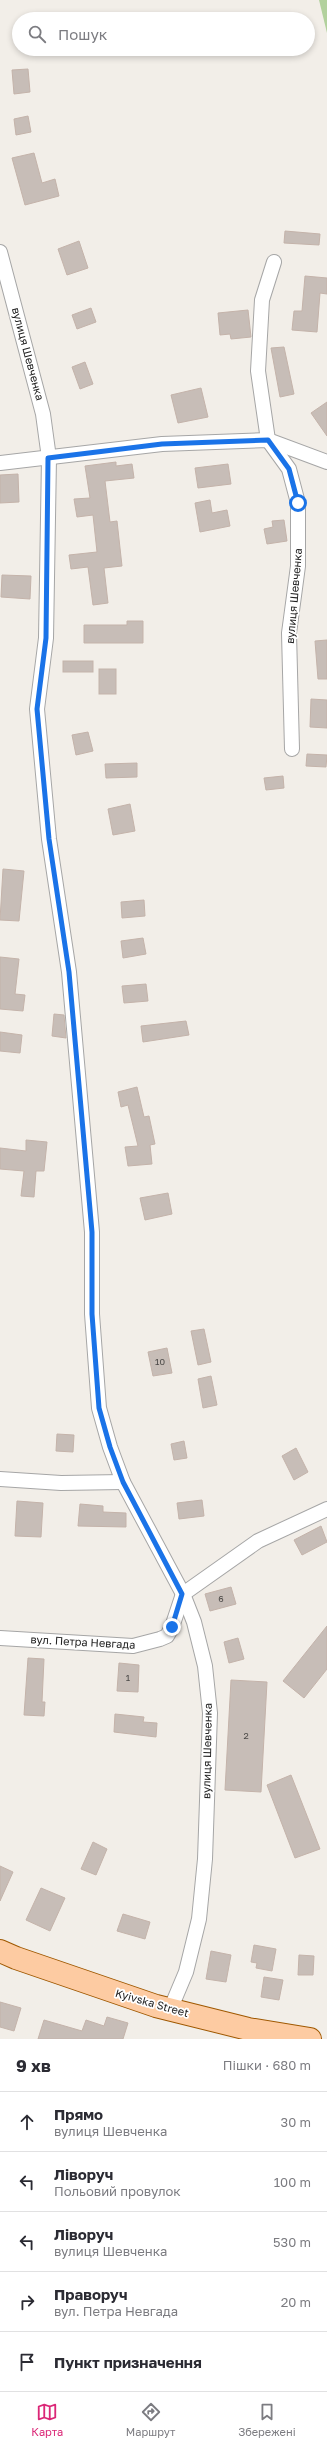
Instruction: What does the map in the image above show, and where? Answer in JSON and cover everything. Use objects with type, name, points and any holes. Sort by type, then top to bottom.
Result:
[{"type":"main road","name":"Kyivska Street","points":[[0,1950],[16,1958],[170,2010],[248,2029],[310,2039]]},
{"type":"street","name":"вулиця Шевченка","points":[[0,252],[43,414],[48,458],[46,638],[37,709],[49,839],[69,972],[92,1232],[92,1314],[99,1408],[110,1447],[123,1482],[182,1594],[194,1622],[205,1666],[210,1713],[205,1860],[199,1919],[186,1972],[170,2010]]},
{"type":"street","name":"вулиця Шевченка","points":[[274,262],[262,300],[258,371],[268,440],[289,469],[298,503],[298,566],[289,633],[292,749]]},
{"type":"street","points":[[0,463],[162,444],[268,440],[327,462]]},
{"type":"street","points":[[0,1479],[61,1483],[123,1482]]},
{"type":"street","points":[[182,1594],[258,1541],[327,1509]]},
{"type":"street","name":"вул. Петра Невгада","points":[[0,1638],[133,1646],[146,1644],[167,1636],[182,1594]]},
{"type":"green space","points":[[319,0],[327,0],[327,33]]},
{"type":"building","points":[[28,69],[30,92],[14,94],[12,70]]},
{"type":"building","points":[[28,116],[31,132],[16,135],[14,119]]},
{"type":"building","points":[[34,153],[42,183],[55,179],[59,196],[25,205],[12,158]]},
{"type":"building","points":[[285,231],[320,234],[319,245],[284,243]]},
{"type":"building","points":[[79,241],[88,268],[67,275],[58,249]]},
{"type":"building","points":[[305,276],[327,278],[327,294],[320,293],[317,332],[292,330],[294,311],[302,311]]},
{"type":"building","points":[[91,308],[96,322],[77,329],[72,315]]},
{"type":"building","points":[[248,310],[251,337],[231,339],[230,334],[220,335],[218,313]]},
{"type":"building","points":[[284,347],[294,394],[280,397],[271,348]]},
{"type":"building","points":[[85,362],[93,384],[80,389],[72,367]]},
{"type":"building","points":[[201,388],[208,417],[178,423],[171,395]]},
{"type":"building","points":[[327,402],[327,436],[311,413]]},
{"type":"building","points":[[116,462],[116,466],[132,464],[134,478],[105,481],[110,522],[117,521],[122,566],[104,568],[108,603],[93,605],[88,567],[71,569],[69,555],[97,552],[93,515],[77,517],[74,499],[90,498],[85,466]]},
{"type":"building","points":[[228,464],[231,484],[198,488],[195,468]]},
{"type":"building","points":[[18,474],[19,502],[0,503],[0,475]]},
{"type":"building","points":[[210,500],[212,513],[227,510],[230,526],[200,532],[195,503]]},
{"type":"building","points":[[284,520],[287,541],[267,544],[264,529],[273,527],[272,521]]},
{"type":"building","points":[[2,575],[31,576],[30,599],[1,597]]},
{"type":"building","points":[[127,621],[143,621],[143,643],[84,643],[84,625],[127,625]]},
{"type":"building","points":[[327,640],[327,679],[318,679],[315,641]]},
{"type":"building","points":[[63,661],[93,661],[93,672],[63,672]]},
{"type":"building","points":[[99,669],[116,669],[116,694],[99,694]]},
{"type":"building","points":[[311,699],[327,700],[327,728],[310,727]]},
{"type":"building","points":[[88,732],[93,751],[76,755],[72,735]]},
{"type":"building","points":[[307,754],[327,755],[326,767],[306,766]]},
{"type":"building","points":[[137,763],[137,777],[106,778],[105,764]]},
{"type":"building","points":[[283,776],[284,788],[266,790],[264,778]]},
{"type":"building","points":[[130,804],[135,831],[113,835],[108,809]]},
{"type":"building","points":[[3,869],[24,871],[19,921],[0,920]]},
{"type":"building","points":[[144,900],[145,916],[122,918],[121,902]]},
{"type":"building","points":[[143,938],[146,954],[123,958],[121,941]]},
{"type":"building","points":[[0,957],[19,959],[15,994],[25,995],[23,1011],[0,1009]]},
{"type":"building","points":[[146,984],[148,1001],[124,1003],[122,986]]},
{"type":"building","points":[[54,1014],[64,1015],[66,1038],[52,1036]]},
{"type":"building","points":[[186,1021],[189,1035],[143,1042],[141,1026]]},
{"type":"building","points":[[0,1032],[22,1035],[20,1053],[0,1051]]},
{"type":"building","points":[[137,1087],[144,1117],[149,1116],[155,1144],[150,1145],[152,1164],[128,1166],[125,1147],[138,1146],[128,1105],[121,1107],[118,1092]]},
{"type":"building","points":[[26,1140],[47,1142],[44,1171],[36,1171],[34,1197],[21,1196],[24,1171],[0,1169],[0,1148],[26,1151]]},
{"type":"building","points":[[168,1193],[172,1214],[145,1220],[140,1198]]},
{"type":"building","points":[[204,1329],[211,1362],[198,1365],[191,1331]]},
{"type":"building","points":[[167,1348],[172,1373],[153,1376],[148,1352]]},
{"type":"building","points":[[211,1376],[217,1405],[203,1408],[198,1379]]},
{"type":"building","points":[[57,1434],[74,1435],[73,1452],[56,1451]]},
{"type":"building","points":[[184,1441],[187,1458],[174,1460],[171,1444]]},
{"type":"building","points":[[296,1448],[308,1472],[294,1480],[282,1456]]},
{"type":"building","points":[[202,1500],[204,1516],[179,1519],[177,1503]]},
{"type":"building","points":[[17,1501],[43,1503],[41,1537],[15,1536]]},
{"type":"building","points":[[80,1504],[103,1506],[103,1512],[126,1513],[126,1527],[78,1526]]},
{"type":"building","points":[[321,1526],[327,1542],[302,1555],[294,1540]]},
{"type":"building","points":[[231,1587],[236,1604],[210,1611],[205,1594]]},
{"type":"building","points":[[327,1626],[327,1669],[304,1698],[283,1681]]},
{"type":"building","points":[[238,1638],[244,1659],[229,1663],[224,1642]]},
{"type":"building","points":[[28,1658],[44,1659],[42,1702],[45,1702],[44,1716],[24,1715]]},
{"type":"building","points":[[119,1663],[139,1665],[138,1692],[117,1691]]},
{"type":"building","points":[[231,1680],[267,1682],[261,1792],[225,1790]]},
{"type":"building","points":[[115,1714],[144,1717],[143,1722],[157,1723],[156,1737],[114,1732]]},
{"type":"building","points":[[291,1775],[320,1849],[295,1858],[267,1785]]},
{"type":"building","points":[[93,1842],[107,1849],[96,1875],[81,1869]]},
{"type":"building","points":[[0,1866],[13,1872],[0,1901]]},
{"type":"building","points":[[41,1888],[65,1898],[50,1931],[26,1920]]},
{"type":"building","points":[[123,1914],[150,1922],[145,1939],[117,1931]]},
{"type":"building","points":[[254,1945],[276,1949],[272,1971],[256,1968],[257,1963],[251,1962]]},
{"type":"building","points":[[211,1951],[231,1955],[226,1982],[206,1979]]},
{"type":"building","points":[[299,1955],[314,1956],[313,1975],[298,1975]]},
{"type":"building","points":[[264,1977],[283,1980],[279,2000],[261,1997]]},
{"type":"building","points":[[0,2002],[21,2008],[14,2031],[0,2027]]},
{"type":"building","points":[[107,2017],[128,2023],[123,2039],[38,2039],[44,2020],[82,2031],[86,2020],[104,2026]]},
{"type":"route","points":[[172,1627],[182,1594],[123,1482],[110,1447],[99,1408],[92,1314],[92,1232],[69,972],[49,839],[37,709],[46,638],[48,458],[162,444],[268,440],[289,469],[298,503]]}]
